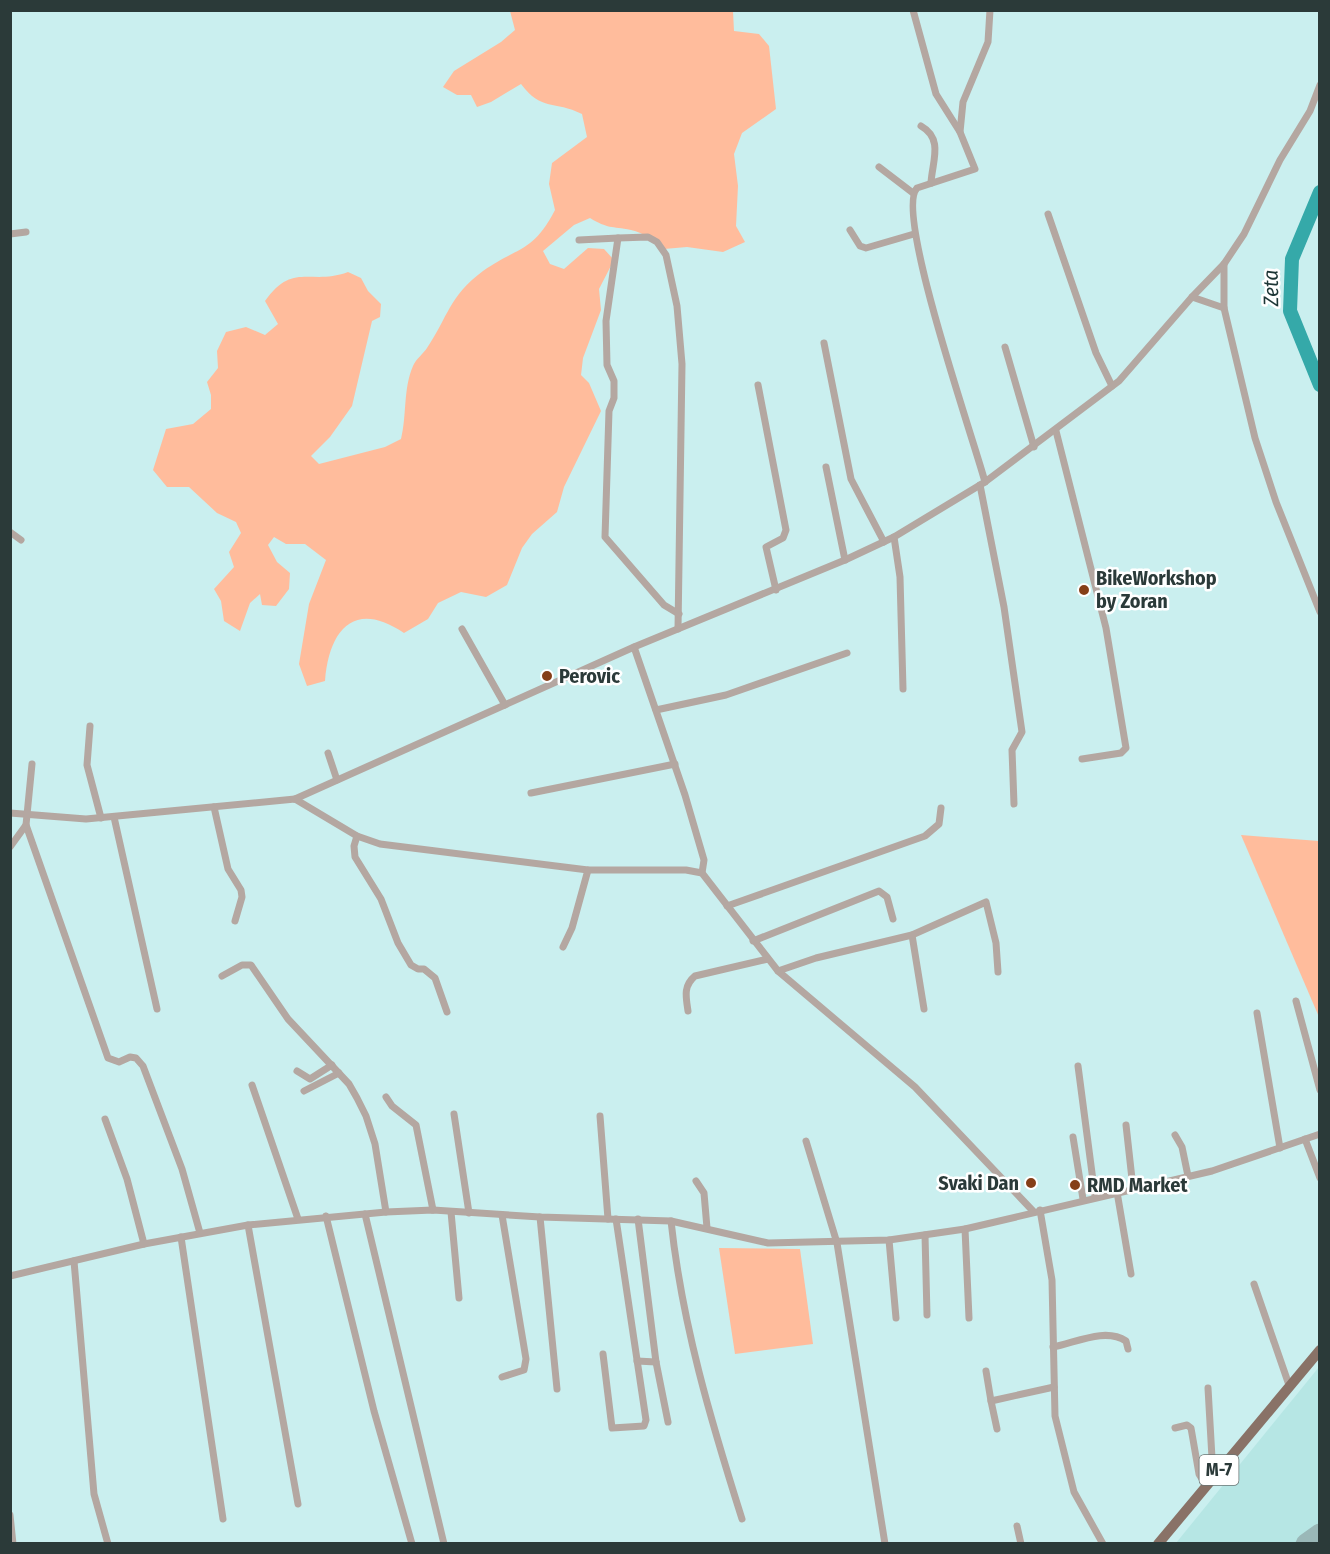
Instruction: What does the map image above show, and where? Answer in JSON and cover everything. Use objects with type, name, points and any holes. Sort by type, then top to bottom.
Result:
[{"type":"main road","name":"M-7","points":[[1158,1544],[1320,1350]]},
{"type":"street","points":[[913,10],[936,94],[960,132],[975,168],[931,183],[913,193]]},
{"type":"street","points":[[960,132],[963,102],[988,42],[990,10]]},
{"type":"street","points":[[10,813],[101,818],[295,799],[634,647],[777,590],[894,537],[983,483],[1056,431],[1112,386],[1224,264],[1244,234],[1280,160],[1310,111],[1320,85]]},
{"type":"street","points":[[921,126],[930,133],[936,149],[931,183]]},
{"type":"street","points":[[879,167],[913,193]]},
{"type":"street","points":[[913,193],[914,234],[983,483],[1004,607],[1022,732],[1012,750],[1014,804]]},
{"type":"street","points":[[1048,214],[1092,342],[1112,386]]},
{"type":"street","points":[[850,230],[860,246],[866,248],[914,234]]},
{"type":"street","points":[[10,234],[26,232]]},
{"type":"street","points":[[579,240],[648,237],[663,248],[677,306],[682,363],[678,629]]},
{"type":"street","points":[[618,238],[606,321],[607,365],[614,381],[614,392],[609,411],[605,537],[664,605],[679,615]]},
{"type":"street","points":[[1224,264],[1224,308],[1255,438],[1276,502],[1320,612]]},
{"type":"street","points":[[1192,297],[1224,308]]},
{"type":"street","points":[[824,343],[851,479],[884,542]]},
{"type":"street","points":[[1005,347],[1034,447]]},
{"type":"street","points":[[758,385],[786,530],[783,538],[766,547],[777,590]]},
{"type":"street","points":[[1056,431],[1106,628],[1126,748],[1121,753],[1082,759]]},
{"type":"street","points":[[826,468],[845,560]]},
{"type":"street","points":[[10,532],[21,540]]},
{"type":"street","points":[[894,537],[900,577],[903,689]]},
{"type":"street","points":[[462,628],[505,705]]},
{"type":"street","points":[[634,647],[675,764],[704,861],[702,873]]},
{"type":"street","points":[[656,710],[726,695],[847,653]]},
{"type":"street","points":[[90,726],[87,765],[101,818]]},
{"type":"street","points":[[328,753],[337,780]]},
{"type":"street","points":[[10,847],[26,825],[32,764]]},
{"type":"street","points":[[531,793],[675,764]]},
{"type":"street","points":[[295,799],[357,836],[380,844],[588,870],[686,870],[702,873],[778,971],[915,1087],[1036,1210],[1052,1280],[1055,1416],[1074,1492],[1103,1544]]},
{"type":"street","points":[[214,807],[228,868],[241,890],[242,897],[235,921]]},
{"type":"street","points":[[727,906],[926,836],[939,824],[941,808]]},
{"type":"street","points":[[114,817],[157,1009]]},
{"type":"street","points":[[26,825],[108,1058],[119,1062],[130,1057],[136,1058],[143,1066],[182,1169],[200,1233]]},
{"type":"street","points":[[357,836],[354,846],[355,857],[381,899],[402,949],[411,964],[418,969],[424,969],[435,978],[447,1012]]},
{"type":"street","points":[[563,946],[572,928],[588,870]]},
{"type":"street","points":[[753,941],[879,891],[887,897],[893,919]]},
{"type":"street","points":[[778,971],[816,958],[912,935],[986,902],[996,943],[998,972]]},
{"type":"street","points":[[912,935],[924,1009]]},
{"type":"street","points":[[688,1011],[686,991],[689,982],[695,976],[768,959]]},
{"type":"street","points":[[222,976],[242,964],[251,965],[288,1019],[349,1084],[366,1116],[375,1144],[386,1212]]},
{"type":"street","points":[[1296,1001],[1320,1090]]},
{"type":"street","points":[[1257,1014],[1280,1148]]},
{"type":"street","points":[[297,1071],[310,1079],[332,1065]]},
{"type":"street","points":[[1078,1066],[1095,1196]]},
{"type":"street","points":[[304,1091],[339,1073]]},
{"type":"street","points":[[252,1085],[298,1219]]},
{"type":"street","points":[[386,1097],[392,1106],[416,1125],[433,1210]]},
{"type":"street","points":[[454,1114],[469,1213]]},
{"type":"street","points":[[600,1116],[612,1219],[637,1361],[645,1424],[615,1430],[611,1425],[603,1354]]},
{"type":"street","points":[[105,1119],[127,1179],[144,1244]]},
{"type":"street","points":[[1126,1125],[1133,1188]]},
{"type":"street","points":[[10,1276],[144,1244],[248,1225],[326,1216],[433,1210],[540,1217],[671,1221],[768,1243],[889,1240],[965,1229],[1036,1210],[1234,1165],[1320,1134]]},
{"type":"street","points":[[1175,1135],[1182,1147],[1188,1176]]},
{"type":"street","points":[[1073,1137],[1083,1200]]},
{"type":"street","points":[[1305,1139],[1320,1178]]},
{"type":"street","points":[[806,1141],[837,1243],[885,1544]]},
{"type":"street","points":[[696,1181],[704,1193],[707,1228]]},
{"type":"street","points":[[1117,1192],[1131,1274]]},
{"type":"street","points":[[452,1212],[459,1298]]},
{"type":"street","points":[[365,1215],[444,1544]]},
{"type":"street","points":[[502,1215],[526,1366],[520,1373],[502,1377]]},
{"type":"street","points":[[326,1216],[374,1411],[412,1544]]},
{"type":"street","points":[[540,1217],[557,1389]]},
{"type":"street","points":[[638,1219],[656,1362],[668,1422]]},
{"type":"street","points":[[671,1221],[676,1272],[690,1341],[707,1407],[742,1519]]},
{"type":"street","points":[[248,1225],[298,1504]]},
{"type":"street","points":[[965,1229],[969,1318]]},
{"type":"street","points":[[925,1235],[927,1315]]},
{"type":"street","points":[[181,1237],[224,1519]]},
{"type":"street","points":[[889,1240],[896,1318]]},
{"type":"street","points":[[74,1261],[94,1494],[108,1544]]},
{"type":"street","points":[[1254,1284],[1289,1385]]},
{"type":"street","points":[[1053,1347],[1073,1340],[1118,1336],[1126,1341],[1128,1349]]},
{"type":"street","points":[[637,1361],[656,1362]]},
{"type":"street","points":[[986,1371],[997,1428]]},
{"type":"street","points":[[991,1401],[1054,1387]]},
{"type":"street","points":[[1208,1388],[1212,1458],[1221,1468]]},
{"type":"street","points":[[1175,1428],[1190,1426],[1199,1474],[1206,1485]]},
{"type":"street","points":[[10,1515],[13,1544]]},
{"type":"street","points":[[1017,1526],[1021,1544]]},
{"type":"shaded area","points":[[510,11],[733,11],[734,31],[759,34],[769,46],[776,109],[742,133],[734,154],[738,186],[736,226],[745,242],[723,252],[687,247],[664,249],[640,233],[606,226],[590,218],[574,225],[543,251],[550,264],[564,269],[588,248],[604,249],[614,260],[599,289],[601,310],[583,358],[581,375],[589,383],[601,411],[564,487],[557,512],[532,534],[522,548],[507,585],[486,597],[461,592],[438,603],[428,619],[404,633],[386,623],[371,619],[358,620],[347,625],[332,647],[325,681],[307,686],[299,664],[309,604],[326,560],[305,544],[286,544],[274,537],[268,545],[277,562],[290,573],[289,589],[276,606],[262,605],[260,594],[250,603],[240,631],[224,621],[221,601],[214,589],[234,567],[229,552],[241,533],[236,522],[217,513],[189,487],[167,487],[153,470],[166,429],[193,424],[211,409],[211,395],[207,382],[218,368],[217,351],[226,332],[246,327],[265,335],[278,324],[265,301],[275,289],[294,278],[335,276],[348,272],[361,278],[368,291],[381,304],[380,317],[372,321],[352,406],[330,437],[311,456],[319,464],[385,447],[401,439],[408,384],[414,363],[427,348],[463,289],[483,271],[524,248],[539,235],[555,210],[549,184],[552,163],[587,137],[582,114],[535,99],[521,84],[491,102],[477,107],[471,95],[457,95],[443,87],[454,71],[501,42],[515,30]]},
{"type":"shaded area","points":[[1241,835],[1319,841],[1319,1017]]},
{"type":"shaded area","points":[[719,1248],[800,1249],[813,1344],[735,1354]]},
{"type":"shaded area","points":[[1319,1367],[1319,1543],[1176,1543]]},
{"type":"waterway","name":"Zeta","points":[[1320,192],[1292,259],[1290,311],[1320,385]]},
{"type":"taxiway","points":[[1306,1544],[1320,1534]]},
{"type":"place","name":"BikeWorkshop by Zoran","points":[[1084,590]]},
{"type":"place","name":"Perovic","points":[[547,676]]},
{"type":"place","name":"Svaki Dan","points":[[1031,1183]]},
{"type":"place","name":"RMD Market","points":[[1075,1185]]}]
